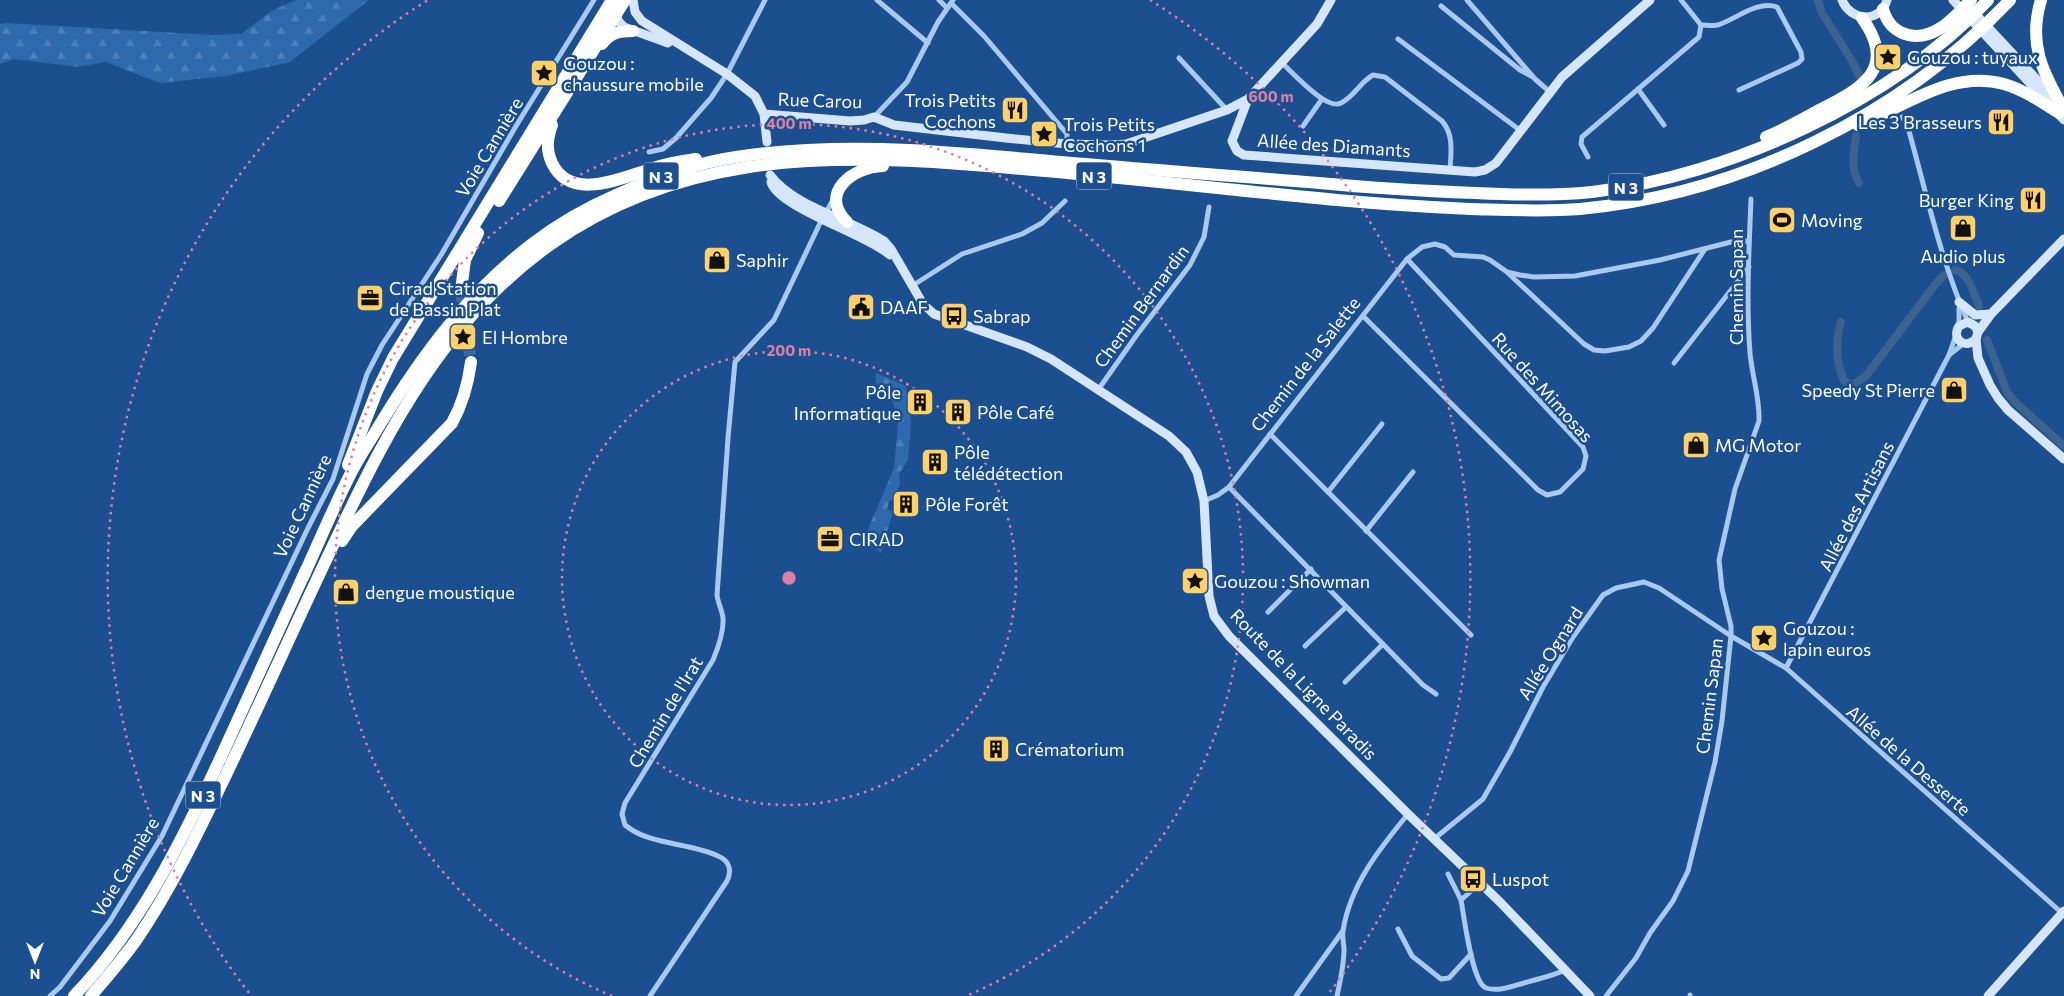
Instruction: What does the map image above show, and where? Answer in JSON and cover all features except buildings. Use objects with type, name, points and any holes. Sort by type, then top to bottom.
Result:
[{"type":"highway","points":[[303,578],[377,391],[393,358],[613,0]]},
{"type":"highway","points":[[461,290],[465,260],[475,238],[625,0]]},
{"type":"highway","points":[[1885,4],[1886,19],[1892,28],[1911,36],[1932,33],[1941,28],[1972,0]]},
{"type":"highway","name":"N 3","points":[[560,102],[549,133],[548,154],[559,174],[576,183],[589,185],[604,183],[673,162],[721,155],[906,148],[1384,189],[1516,195],[1570,194],[1595,192],[1673,177],[1725,161],[1787,137],[1845,107],[1890,80],[1938,46],[1988,0]]},
{"type":"highway","name":"N 3","points":[[91,996],[138,938],[182,863],[232,762],[366,476],[395,423],[426,373],[450,340],[492,293],[525,264],[566,234],[599,214],[657,188],[711,172],[791,162],[905,160],[1064,173],[1383,204],[1516,211],[1571,210],[1622,204],[1677,192],[1730,176],[1794,152],[1853,121],[1899,93],[1948,58],[1988,23],[2010,0]]},
{"type":"highway","points":[[2041,0],[2036,32],[2040,64],[2062,113]]},
{"type":"highway","points":[[1673,177],[1780,131],[1851,94],[1861,86],[1873,70],[1877,53],[1874,36],[1862,18]]},
{"type":"highway","points":[[585,66],[613,33],[637,26]]},
{"type":"highway","points":[[1794,152],[1866,122],[1920,96],[1945,86],[1965,82],[1985,81],[2004,84],[2062,113]]},
{"type":"highway","name":"N 3","points":[[74,996],[136,918],[173,856],[201,800],[353,469],[414,368],[440,335],[481,287],[515,257],[536,240],[591,206],[650,180],[682,169],[734,157],[790,151]]},
{"type":"highway","name":"N 3","points":[[840,187],[848,178],[860,170],[877,166],[915,165],[1064,173]]},
{"type":"highway","points":[[840,187],[836,197],[836,207],[839,214],[847,222]]},
{"type":"highway","points":[[317,579],[352,526],[452,424],[462,404],[468,385],[471,362]]},
{"type":"street","name":"Voie Cannière","points":[[50,996],[72,972],[110,921],[162,836],[308,528],[334,479],[367,374],[382,345],[442,255],[516,126],[594,0]]},
{"type":"street","points":[[613,0],[615,16],[619,22],[637,26],[687,51],[727,74],[755,96],[764,114],[766,142]]},
{"type":"street","points":[[633,0],[637,26]]},
{"type":"street","points":[[649,152],[663,149],[676,138],[711,98],[727,74],[765,0]]},
{"type":"street","points":[[878,0],[928,43]]},
{"type":"street","points":[[938,0],[950,4],[984,36],[1067,134],[1067,144]]},
{"type":"street","points":[[950,4],[907,82],[874,117],[894,126],[1067,144],[1111,146],[1126,144],[1227,110],[1248,100],[1317,24],[1331,0]]},
{"type":"street","points":[[1467,0],[1550,93]]},
{"type":"street","points":[[1398,39],[1521,131],[1562,78],[1650,0]]},
{"type":"street","points":[[1681,0],[1702,25],[1716,25],[1761,3],[1777,7],[1801,52],[1802,59],[1798,63],[1739,90]]},
{"type":"street","points":[[1842,0],[1850,12],[1862,18],[1877,14],[1885,4]]},
{"type":"street","points":[[1953,0],[2026,73]]},
{"type":"street","points":[[1962,0],[2062,113]]},
{"type":"street","points":[[1440,6],[1520,70],[1536,79]]},
{"type":"street","points":[[1588,157],[1581,144],[1582,136],[1699,37],[1702,25]]},
{"type":"street","points":[[637,26],[687,51]]},
{"type":"street","points":[[1179,58],[1227,110]]},
{"type":"street","points":[[1282,63],[1322,99],[1331,104],[1338,105],[1343,103],[1373,74],[1385,77],[1448,127],[1451,142],[1450,170]]},
{"type":"street","points":[[1638,89],[1664,125]]},
{"type":"street","points":[[1303,126],[1322,99]]},
{"type":"street","name":"Allée des Diamants","points":[[1248,100],[1232,141],[1234,147],[1244,155],[1450,170],[1485,170],[1496,163],[1521,131]]},
{"type":"street","name":"Rue Carou","points":[[764,114],[850,121],[874,117]]},
{"type":"street","points":[[1902,117],[1907,124],[1933,222],[1959,302],[1964,327],[1958,340],[1978,358]]},
{"type":"street","name":"Route de la Ligne Paradis","points":[[898,262],[873,243],[824,215],[786,191],[770,175],[772,187],[781,197],[824,215],[847,222],[875,235],[891,249],[923,304],[941,318],[1027,347],[1051,359],[1168,436],[1186,452],[1197,472],[1204,501],[1208,589],[1214,616],[1234,640],[1408,814],[1480,883],[1590,996]]},
{"type":"street","points":[[840,187],[824,215],[858,231],[875,235]]},
{"type":"street","name":"Chemin Sapan","points":[[1606,996],[1636,958],[1650,933],[1673,901],[1688,871],[1715,762],[1722,721],[1731,636],[1731,626],[1722,589],[1719,560],[1735,489],[1759,421],[1760,409],[1750,355],[1749,241],[1751,199]]},
{"type":"street","points":[[912,286],[962,254],[1022,234],[1042,223],[1065,201]]},
{"type":"street","name":"Chemin Bernardin","points":[[1098,390],[1190,265],[1204,237],[1209,207]]},
{"type":"street","name":"Chemin de l'Irat","points":[[650,996],[727,881],[730,869],[728,864],[718,856],[641,835],[625,825],[622,814],[625,803],[717,651],[723,616],[717,595],[735,362],[774,320],[824,215]]},
{"type":"street","points":[[1964,344],[1972,343],[1991,314],[2064,239]]},
{"type":"street","points":[[1507,272],[1534,277],[1575,276],[1660,260],[1731,242],[1749,241]]},
{"type":"street","name":"Chemin de la Salette","points":[[1204,501],[1218,496],[1229,487],[1407,259],[1429,244],[1436,244],[1445,247],[1454,255],[1461,257],[1476,256],[1490,260],[1507,272]]},
{"type":"street","points":[[1507,272],[1584,344],[1594,350],[1604,351],[1629,346],[1641,341],[1648,335],[1705,248]]},
{"type":"street","name":"Rue des Mimosas","points":[[1363,316],[1538,490],[1547,495],[1560,492],[1583,469],[1586,456],[1583,448],[1407,259]]},
{"type":"street","points":[[1674,364],[1749,266]]},
{"type":"street","points":[[1959,302],[1975,316],[1991,314]]},
{"type":"street","points":[[1959,302],[1964,327],[1977,336]]},
{"type":"street","points":[[1964,327],[1991,314]]},
{"type":"street","name":"Allée des Artisans","points":[[1786,668],[1964,327]]},
{"type":"street","points":[[1977,336],[1978,358],[1990,386],[1998,398],[2008,410],[2064,459]]},
{"type":"street","name":"Allée des Artisans","points":[[1948,355],[1964,344]]},
{"type":"street","points":[[1328,492],[1382,424]]},
{"type":"street","points":[[1270,434],[1471,634]]},
{"type":"street","points":[[1366,531],[1413,472]]},
{"type":"street","points":[[1229,487],[1423,686],[1436,694]]},
{"type":"street","points":[[1268,612],[1311,569]]},
{"type":"street","name":"Allée Ognard","points":[[1434,839],[1483,799],[1507,759],[1543,687],[1573,636],[1603,595],[1610,590],[1629,584],[1644,582],[1652,584],[1731,636]]},
{"type":"street","points":[[1305,646],[1346,606]]},
{"type":"street","name":"Allée de la Desserte","points":[[1731,636],[1786,668],[2063,912]]},
{"type":"street","points":[[1345,682],[1383,644]]},
{"type":"street","points":[[1337,996],[1342,971],[1343,932],[1356,888],[1392,833],[1408,814]]},
{"type":"street","points":[[1448,874],[1460,900],[1471,954],[1479,981],[1484,988],[1506,988],[1565,970]]},
{"type":"street","points":[[1460,900],[1480,883]]},
{"type":"street","points":[[1988,996],[2063,912]]},
{"type":"street","points":[[1398,929],[1412,956],[1441,979],[1449,978],[1471,954]]},
{"type":"street","points":[[1296,996],[1343,932]]},
{"type":"green space","points":[[296,0],[369,0],[290,62],[226,76],[160,83],[106,62],[78,67],[14,59],[0,64],[0,24],[213,35],[241,34],[273,10]]},
{"type":"green space","points":[[876,373],[906,386],[911,423],[908,460],[899,474],[900,483],[895,500],[890,500],[887,509],[893,512],[881,553],[867,541],[868,529],[894,468],[898,423],[893,402],[882,394],[876,383]]},
{"type":"waterway","points":[[1818,0],[1822,13],[1861,79]]},
{"type":"waterway","points":[[1856,136],[1854,172],[1859,183]]},
{"type":"waterway","points":[[1955,270],[1964,275],[1973,290],[1979,306]]},
{"type":"waterway","points":[[1841,322],[1837,345],[1839,367],[1844,381],[1853,385],[1866,376],[1944,275]]},
{"type":"waterway","points":[[1987,340],[2007,392],[2015,402],[2064,446]]},
{"type":"tunnel","points":[[461,290],[471,362]]},
{"type":"place","name":"Gouzou : tuyaux","points":[[1888,57]]},
{"type":"place","name":"Gouzou : chaussure mobile","points":[[544,73]]},
{"type":"place","name":"Trois Petits Cochons","points":[[1015,110]]},
{"type":"place","name":"Les 3 Brasseurs","points":[[2001,122]]},
{"type":"place","name":"Trois Petits Cochons 1","points":[[1044,134]]},
{"type":"place","name":"Burger King","points":[[2033,200]]},
{"type":"place","name":"Moving","points":[[1782,220]]},
{"type":"place","name":"Audio plus","points":[[1963,228]]},
{"type":"place","name":"Saphir","points":[[717,260]]},
{"type":"place","name":"Cirad Station de Bassin Plat","points":[[370,298]]},
{"type":"place","name":"DAAF","points":[[861,307]]},
{"type":"place","name":"Sabrap","points":[[954,316]]},
{"type":"place","name":"El Hombre","points":[[463,337]]},
{"type":"place","name":"Speedy St Pierre","points":[[1954,390]]},
{"type":"place","name":"Pôle Informatique","points":[[920,402]]},
{"type":"place","name":"Pôle Café","points":[[958,412]]},
{"type":"place","name":"MG Motor","points":[[1696,445]]},
{"type":"place","name":"Pôle télédétection","points":[[935,462]]},
{"type":"place","name":"Pôle Forêt","points":[[906,504]]},
{"type":"place","name":"CIRAD","points":[[830,539]]},
{"type":"place","name":"Gouzou : Showman","points":[[1195,581]]},
{"type":"place","name":"dengue moustique","points":[[346,592]]},
{"type":"place","name":"Gouzou : lapin euros","points":[[1764,638]]},
{"type":"place","name":"Crématorium","points":[[996,749]]},
{"type":"place","name":"Luspot","points":[[1473,879]]}]
